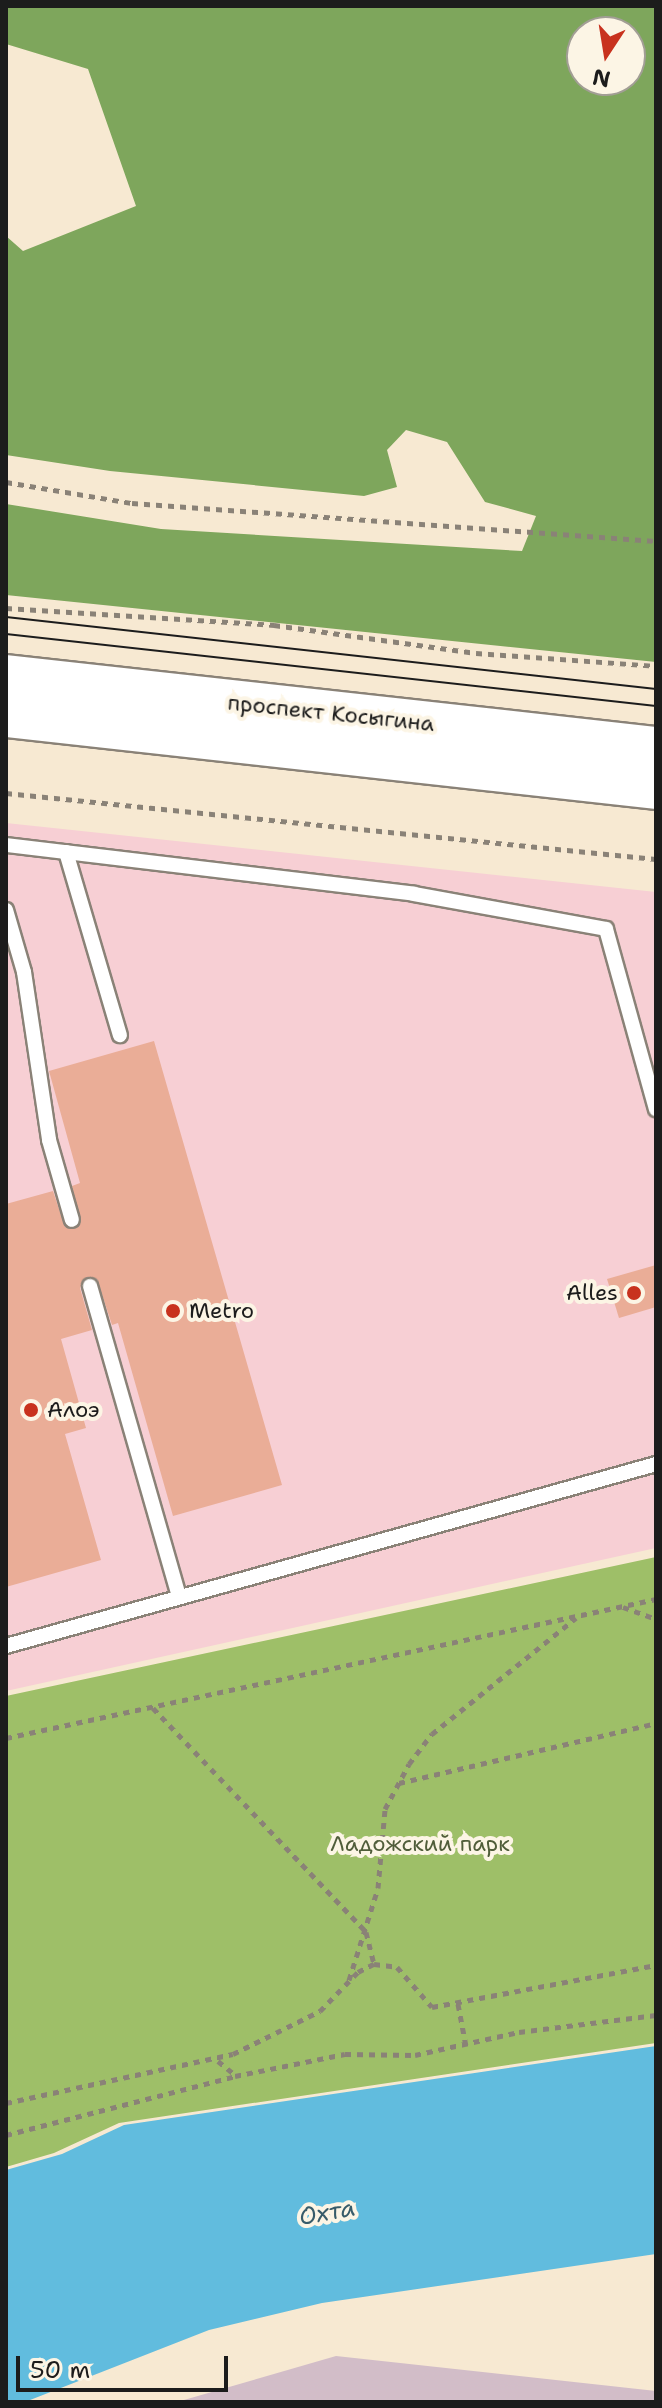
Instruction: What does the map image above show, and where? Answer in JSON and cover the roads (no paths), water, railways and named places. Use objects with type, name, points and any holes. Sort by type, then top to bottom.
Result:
[{"type":"main road","name":"проспект Косыгина","points":[[6,677],[656,749]]},
{"type":"main road","name":"проспект Косыгина","points":[[6,715],[656,787]]},
{"type":"lane","points":[[6,845],[414,894],[606,929],[656,1109]]},
{"type":"lane","points":[[66,852],[120,1035]]},
{"type":"lane","points":[[6,910],[24,972],[49,1140],[72,1220]]},
{"type":"lane","points":[[90,1286],[179,1596]]},
{"type":"lane","points":[[6,1646],[179,1596],[377,1545],[656,1464]]},
{"type":"water","name":"Охта","points":[[656,2046],[656,2254],[322,2303],[209,2330],[25,2402],[6,2402],[6,2170],[62,2154],[124,2125]]},
{"type":"tram line","points":[[6,617],[656,689]]},
{"type":"tram line","points":[[6,634],[656,706]]},
{"type":"place","name":"Alles","points":[[634,1293]]},
{"type":"place","name":"Metro","points":[[173,1311]]},
{"type":"place","name":"Алоэ","points":[[31,1410]]},
{"type":"park label","name":"Ладожский парк","points":[[420,1844]]}]
